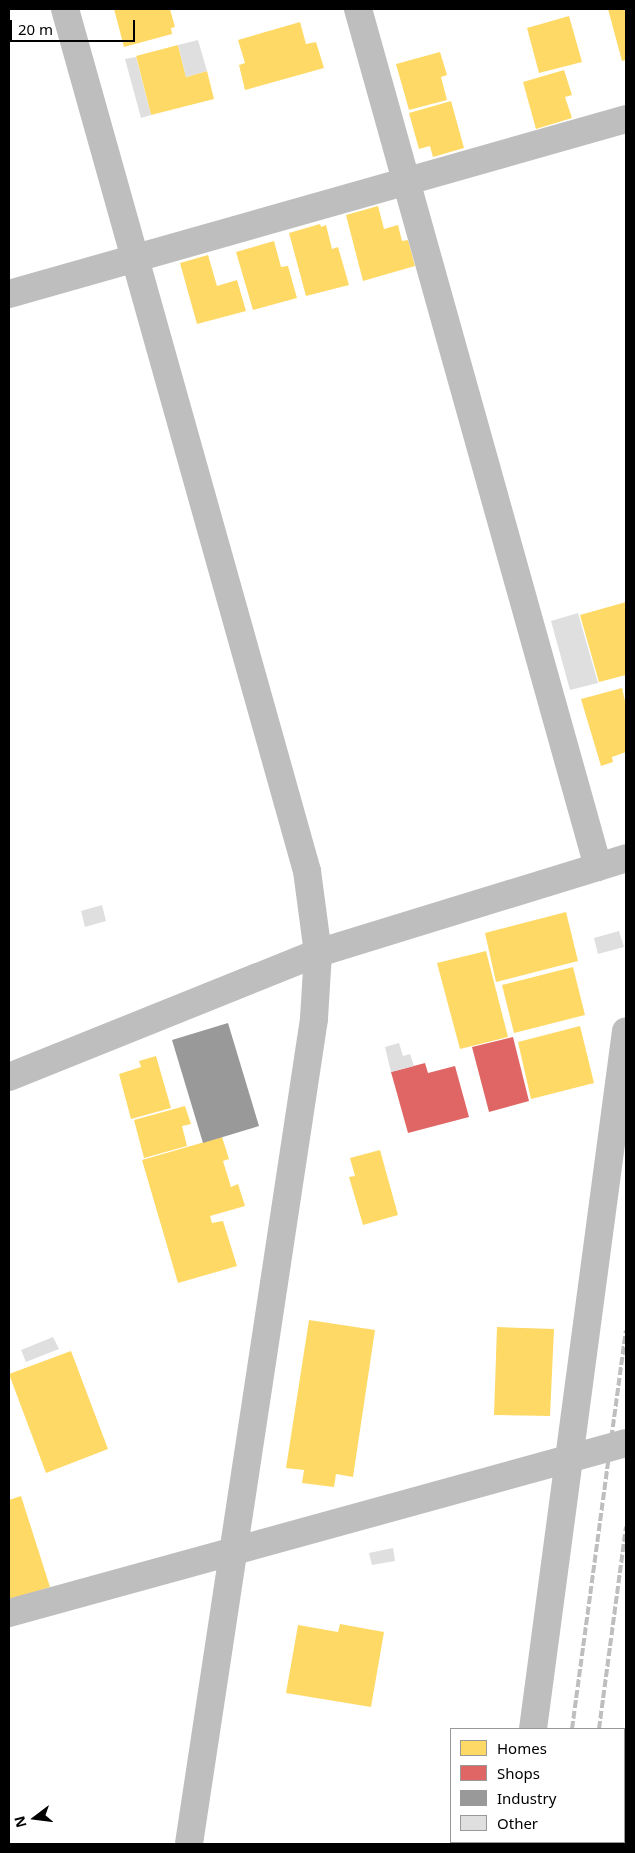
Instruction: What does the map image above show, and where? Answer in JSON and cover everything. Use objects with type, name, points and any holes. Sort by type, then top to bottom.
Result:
[{"type":"street","points":[[65,9],[307,871],[318,953],[314,1019],[235,1551],[189,1844]]},
{"type":"street","points":[[358,9],[404,182],[598,867]]},
{"type":"street","points":[[9,294],[626,119]]},
{"type":"street","points":[[9,1077],[318,953],[626,858]]},
{"type":"street","points":[[532,1728],[571,1458],[626,1031]]},
{"type":"street","points":[[9,1613],[626,1444]]},
{"type":"building: Homes","points":[[114,9],[170,9],[175,27],[171,28],[172,34],[124,47]]},
{"type":"building: Homes","points":[[608,9],[626,9],[626,60],[622,61]]},
{"type":"building: Homes","points":[[569,16],[582,62],[539,73],[527,28]]},
{"type":"building: Homes","points":[[300,22],[306,44],[316,42],[324,68],[245,90],[239,65],[245,63],[238,40]]},
{"type":"building: Homes","points":[[178,45],[186,77],[207,71],[214,99],[151,115],[136,56]]},
{"type":"building: Homes","points":[[440,52],[447,75],[441,77],[447,100],[409,110],[396,64]]},
{"type":"building: Homes","points":[[564,70],[572,95],[565,97],[572,118],[536,129],[523,82]]},
{"type":"building: Homes","points":[[451,101],[464,148],[433,157],[430,146],[419,149],[409,113]]},
{"type":"building: Homes","points":[[378,206],[384,229],[398,225],[402,241],[408,240],[415,266],[363,281],[346,215]]},
{"type":"building: Homes","points":[[320,224],[321,227],[326,225],[332,249],[338,247],[349,285],[306,296],[289,233]]},
{"type":"building: Homes","points":[[274,241],[281,267],[288,266],[297,298],[253,310],[236,252]]},
{"type":"building: Homes","points":[[208,255],[217,286],[237,280],[246,311],[197,324],[180,263]]},
{"type":"building: Homes","points":[[626,602],[626,675],[599,682],[580,615]]},
{"type":"building: Homes","points":[[622,688],[626,705],[626,752],[612,757],[613,762],[601,766],[581,699]]},
{"type":"building: Homes","points":[[566,912],[578,961],[496,982],[485,933]]},
{"type":"building: Homes","points":[[486,951],[508,1037],[460,1049],[437,963]]},
{"type":"building: Homes","points":[[573,967],[585,1015],[514,1033],[502,985]]},
{"type":"building: Homes","points":[[580,1026],[594,1083],[531,1099],[518,1042]]},
{"type":"building: Homes","points":[[156,1056],[171,1108],[131,1119],[119,1074],[141,1067],[139,1061]]},
{"type":"building: Homes","points":[[185,1106],[191,1124],[182,1126],[187,1146],[144,1158],[134,1120]]},
{"type":"building: Homes","points":[[222,1137],[229,1159],[223,1161],[231,1187],[238,1184],[245,1206],[210,1216],[212,1223],[223,1221],[237,1266],[178,1283],[142,1160]]},
{"type":"building: Homes","points":[[380,1150],[398,1215],[363,1225],[349,1177],[355,1176],[350,1158]]},
{"type":"building: Homes","points":[[309,1320],[375,1330],[353,1477],[336,1474],[334,1487],[302,1483],[304,1470],[286,1468]]},
{"type":"building: Homes","points":[[497,1327],[554,1329],[550,1416],[494,1415]]},
{"type":"building: Homes","points":[[71,1351],[108,1449],[46,1473],[9,1374]]},
{"type":"building: Homes","points":[[21,1496],[50,1587],[9,1600],[9,1500]]},
{"type":"building: Homes","points":[[340,1624],[384,1632],[371,1707],[286,1693],[298,1625],[338,1632]]},
{"type":"building: Homes","points":[[626,1822],[626,1844],[616,1844],[625,1843]]},
{"type":"building: Shops","points":[[513,1037],[529,1101],[489,1112],[472,1047]]},
{"type":"building: Shops","points":[[425,1063],[428,1073],[455,1066],[469,1117],[408,1133],[391,1072]]},
{"type":"building: Industry","points":[[228,1023],[259,1126],[203,1143],[172,1040]]},
{"type":"building: Other","points":[[198,40],[207,71],[186,77],[178,45]]},
{"type":"building: Other","points":[[136,57],[151,115],[141,118],[125,59]]},
{"type":"building: Other","points":[[578,613],[598,683],[570,690],[551,621]]},
{"type":"building: Other","points":[[102,905],[106,921],[85,927],[81,911]]},
{"type":"building: Other","points":[[619,931],[624,947],[598,954],[594,938]]},
{"type":"building: Other","points":[[399,1043],[403,1056],[410,1054],[414,1066],[391,1072],[385,1047]]},
{"type":"building: Other","points":[[53,1337],[59,1349],[26,1362],[21,1350]]},
{"type":"building: Other","points":[[393,1548],[395,1561],[372,1565],[369,1553]]},
{"type":"railway","points":[[572,1728],[626,1331]]},
{"type":"railway","points":[[599,1728],[626,1527]]}]
